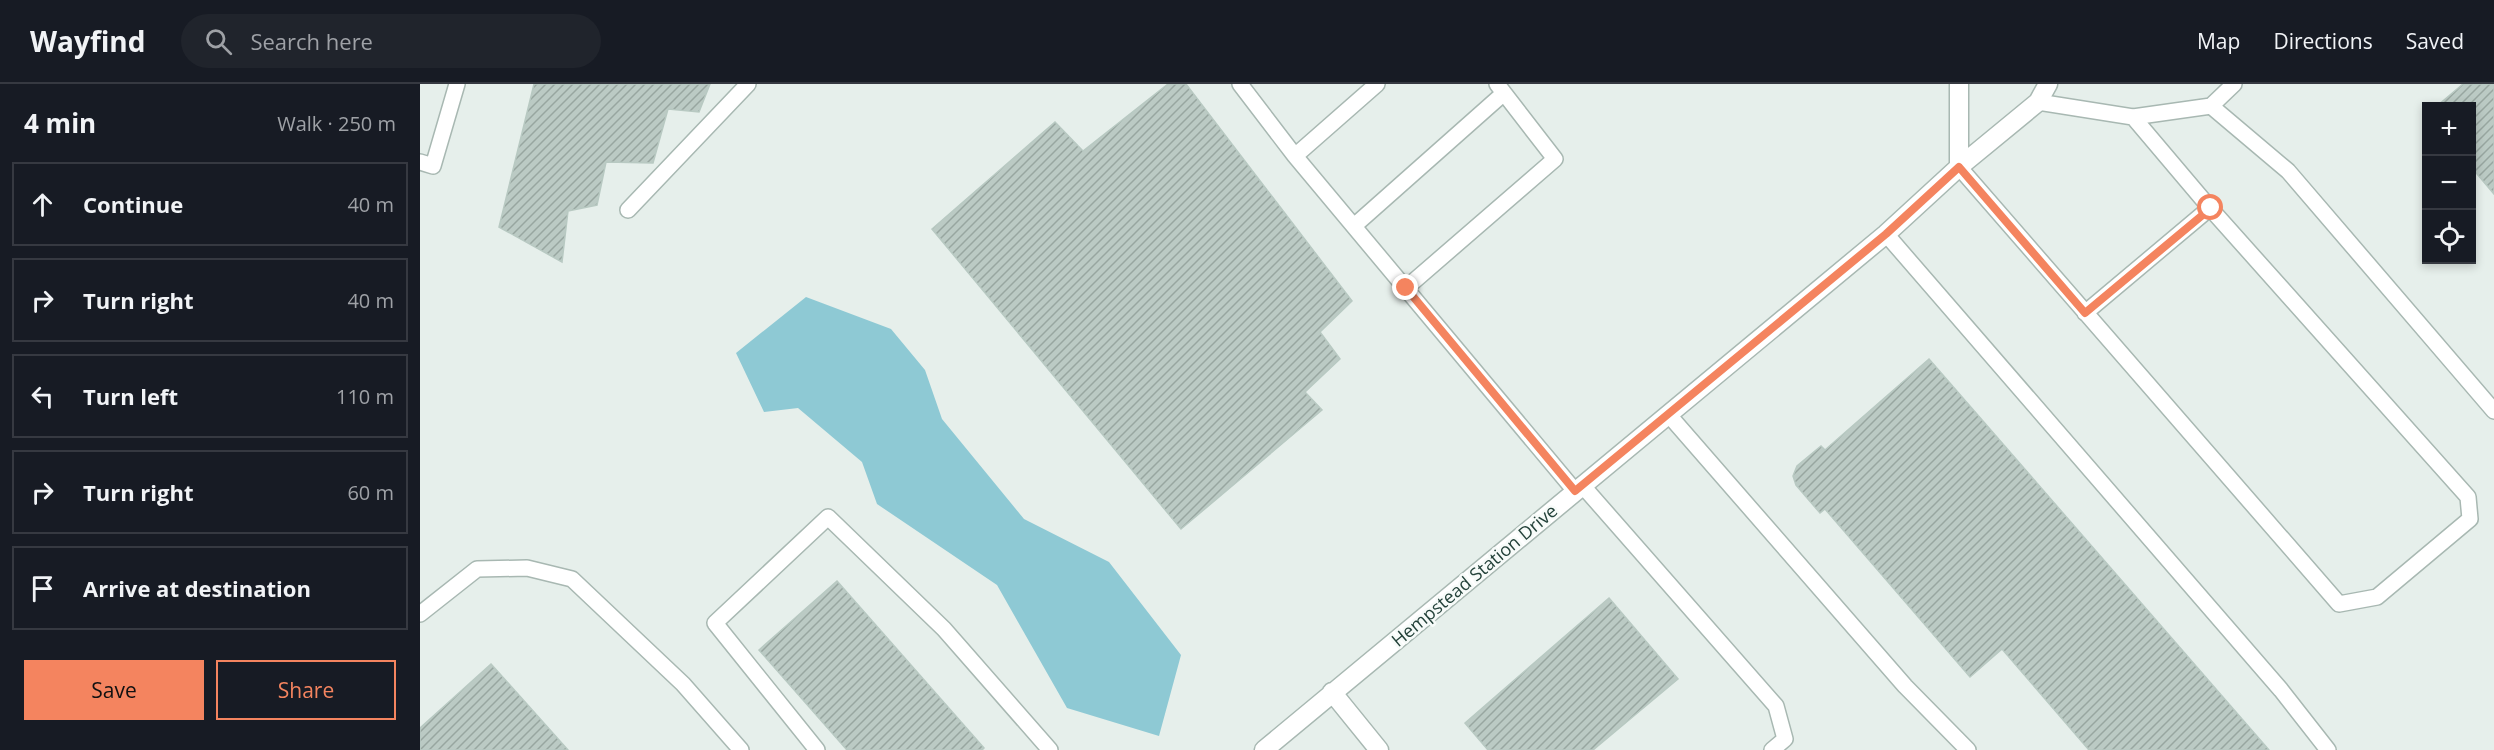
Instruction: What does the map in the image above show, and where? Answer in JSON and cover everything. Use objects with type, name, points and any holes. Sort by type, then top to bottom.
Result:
[{"type":"street","points":[[1959,84],[1959,167]]},
{"type":"street","name":"Hempstead Station Drive","points":[[1264,750],[1886,234],[1959,167],[2038,102],[2048,84]]},
{"type":"street","points":[[1332,692],[1379,750]]},
{"type":"lane","points":[[420,162],[433,166],[457,84]]},
{"type":"lane","points":[[628,210],[748,84]]},
{"type":"lane","points":[[1239,84],[1295,156],[1406,288],[1579,488],[1776,706],[1785,739],[1772,750]]},
{"type":"lane","points":[[1295,156],[1377,84]]},
{"type":"lane","points":[[2038,102],[2133,117],[2211,106],[2234,84]]},
{"type":"lane","points":[[1354,226],[1501,88],[1555,159],[1406,288]]},
{"type":"lane","points":[[2211,106],[2288,171],[2494,411]]},
{"type":"lane","points":[[1959,167],[2339,604],[2377,597],[2470,519],[2468,497],[2133,117]]},
{"type":"lane","points":[[2085,313],[2211,208]]},
{"type":"lane","points":[[1886,234],[2282,690],[2328,750]]},
{"type":"lane","points":[[1668,414],[1905,686],[1968,750]]},
{"type":"lane","points":[[817,750],[715,623],[828,517],[944,629],[1050,750]]},
{"type":"lane","points":[[420,614],[477,569],[527,568],[572,579],[682,684],[741,750]]},
{"type":"water","points":[[806,297],[891,329],[925,370],[942,419],[1024,519],[1109,562],[1181,655],[1159,736],[1067,708],[997,585],[877,504],[862,462],[798,408],[764,412],[736,353]]},
{"type":"building","points":[[534,84],[710,84],[699,112],[668,109],[653,163],[606,162],[597,205],[568,211],[562,262],[499,227]]},
{"type":"building","points":[[1168,84],[1186,84],[1352,301],[1320,332],[1340,359],[1305,392],[1322,410],[1181,529],[932,229],[1055,122],[1083,151]]},
{"type":"building","points":[[2463,84],[2494,84],[2494,194],[2476,173],[2476,102],[2442,102]]},
{"type":"building","points":[[1929,359],[2269,750],[2089,750],[2002,649],[1970,677],[1825,509],[1820,513],[1796,485],[1793,476],[1797,466],[1821,446],[1825,450]]},
{"type":"building","points":[[837,581],[984,748],[982,750],[847,750],[759,650]]},
{"type":"building","points":[[1609,598],[1678,679],[1593,750],[1488,750],[1465,723]]},
{"type":"building","points":[[491,664],[568,750],[420,750],[420,728]]},
{"type":"route","points":[[1406,288],[1575,491],[1886,234],[1959,167],[2085,313],[2211,208]]}]
